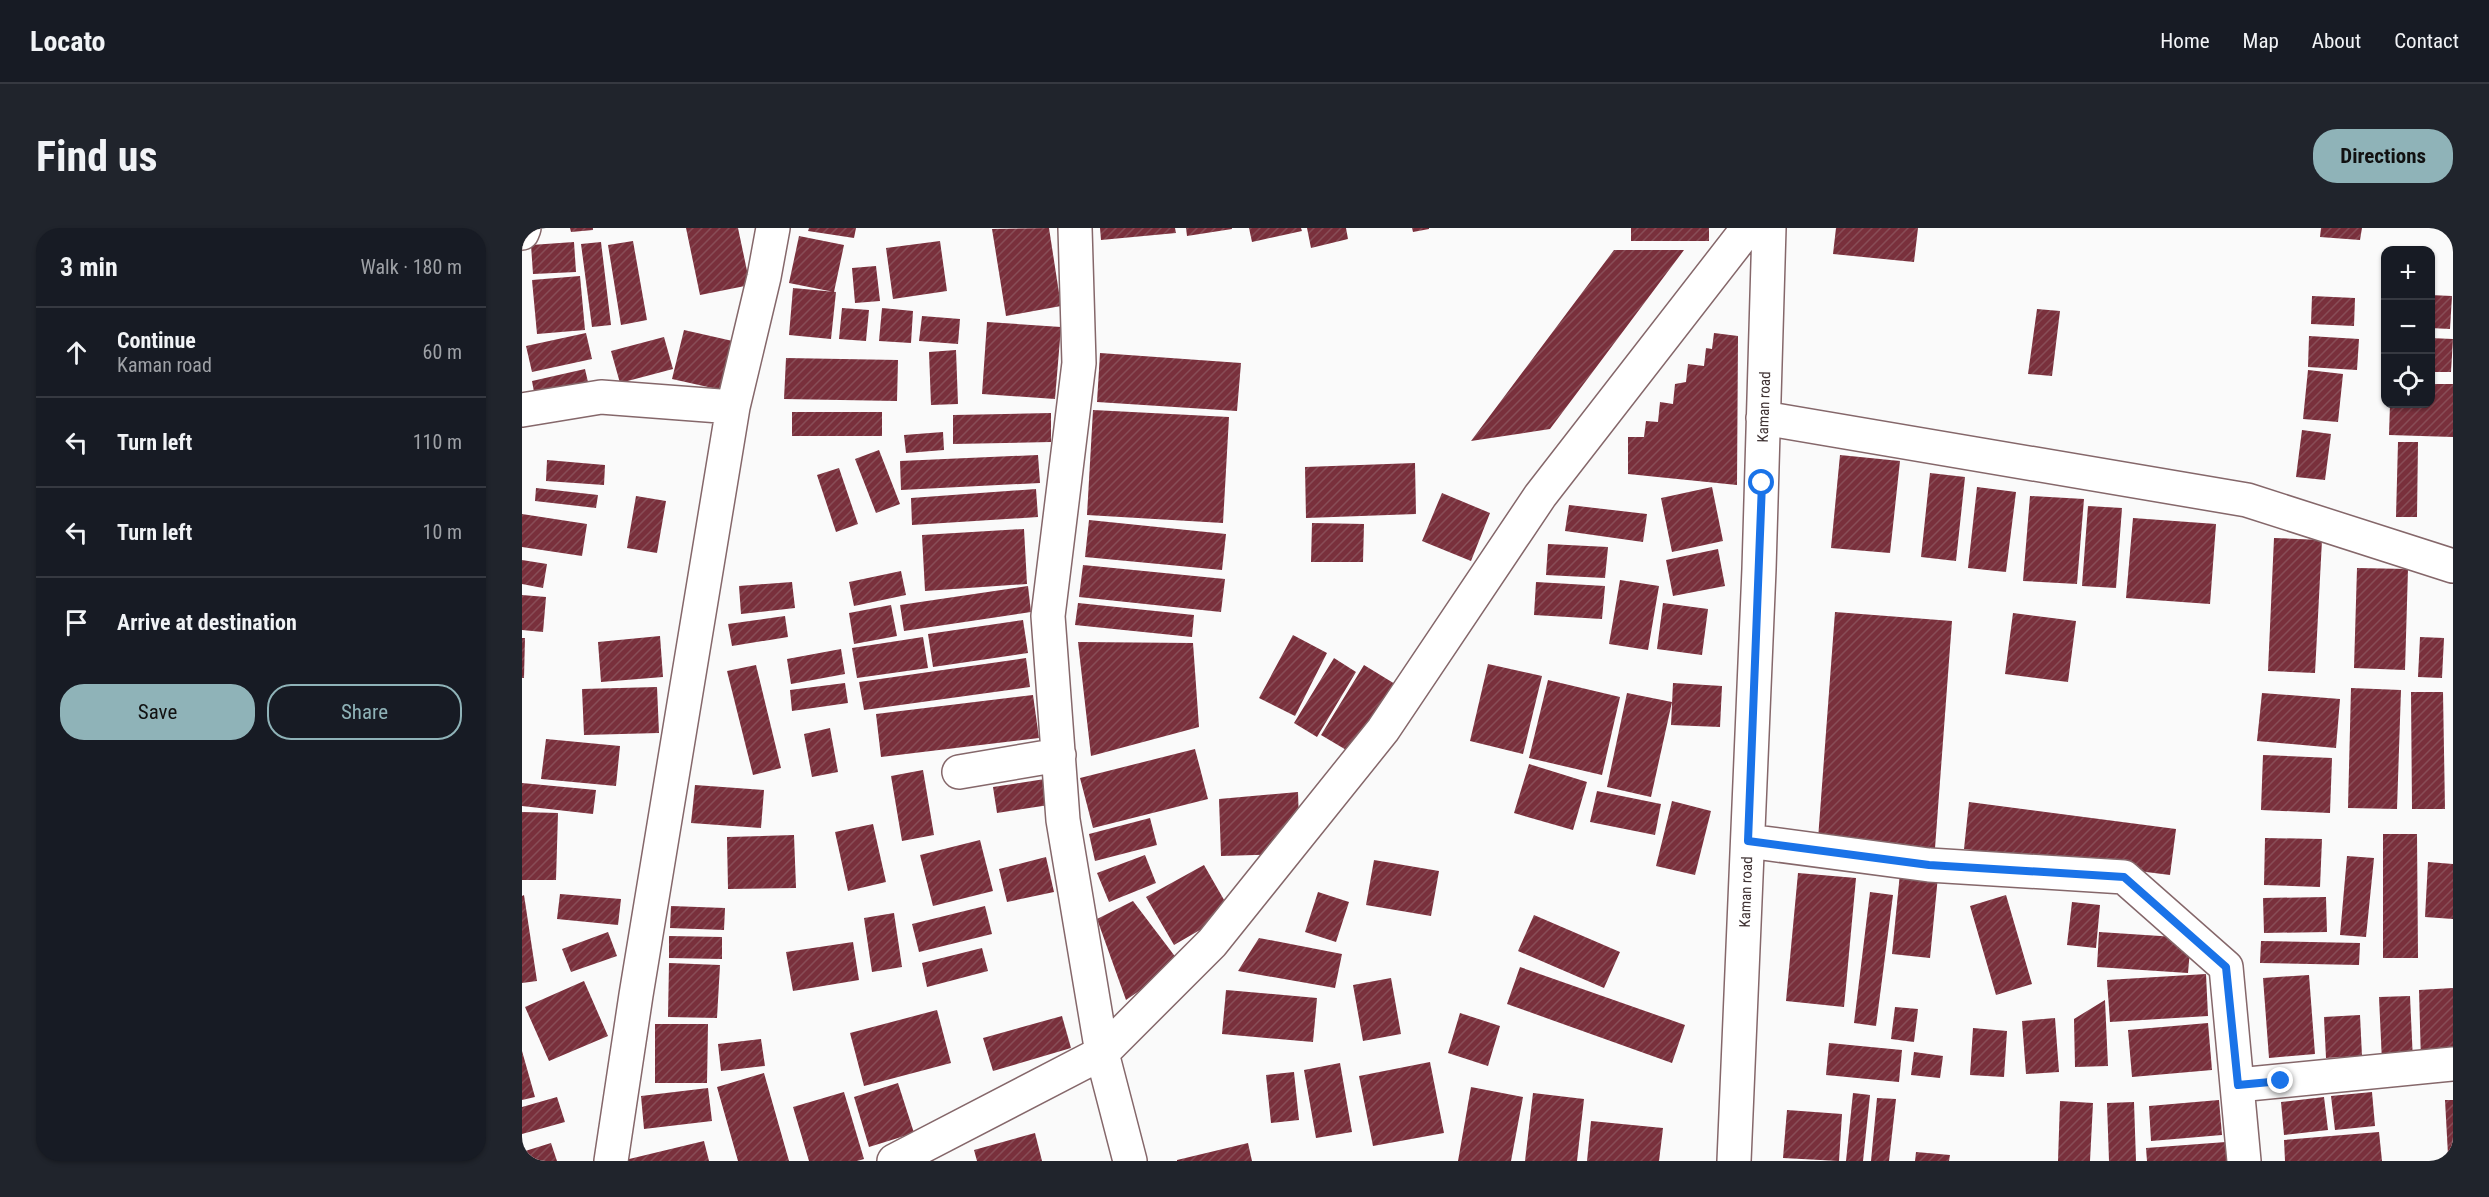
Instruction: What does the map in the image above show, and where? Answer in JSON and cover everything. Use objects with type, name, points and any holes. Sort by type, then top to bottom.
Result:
[{"type":"street","points":[[522,233],[524,228]]},
{"type":"street","points":[[611,1161],[636,995],[733,407],[764,277],[773,228]]},
{"type":"street","points":[[1075,228],[1079,363],[1048,616],[1063,820],[1102,1053],[1130,1161]]},
{"type":"street","points":[[894,1161],[1102,1053],[1212,943],[1383,730],[1540,496],[1748,228]]},
{"type":"street","name":"Kaman road","points":[[1734,1161],[1748,841],[1769,228]]},
{"type":"street","points":[[522,410],[601,397],[733,407]]},
{"type":"street","points":[[1763,418],[2247,500],[2453,566]]},
{"type":"street","points":[[959,772],[1059,755]]},
{"type":"street","points":[[1748,841],[1929,865],[2124,877],[2226,967],[2244,1161]]},
{"type":"street","points":[[2238,1085],[2453,1064]]},
{"type":"building","points":[[570,228],[593,228],[593,230],[571,232]]},
{"type":"building","points":[[686,228],[738,228],[750,285],[700,295]]},
{"type":"building","points":[[809,228],[856,228],[854,238],[808,231]]},
{"type":"building","points":[[1049,228],[1061,306],[1006,316],[992,229]]},
{"type":"building","points":[[1100,228],[1175,228],[1176,233],[1101,240]]},
{"type":"building","points":[[1186,228],[1232,228],[1232,229],[1187,236]]},
{"type":"building","points":[[1249,228],[1301,228],[1302,231],[1252,242]]},
{"type":"building","points":[[1307,228],[1346,228],[1348,239],[1311,248]]},
{"type":"building","points":[[1412,228],[1429,228],[1429,229],[1413,232]]},
{"type":"building","points":[[1631,228],[1709,228],[1709,241],[1631,241]]},
{"type":"building","points":[[1836,228],[1918,228],[1914,262],[1833,254]]},
{"type":"building","points":[[2321,228],[2362,228],[2360,240],[2320,237]]},
{"type":"building","points":[[799,236],[844,245],[834,292],[789,283]]},
{"type":"building","points":[[633,241],[647,320],[621,325],[608,245]]},
{"type":"building","points":[[940,241],[947,291],[893,299],[886,248]]},
{"type":"building","points":[[574,242],[576,272],[533,274],[531,245]]},
{"type":"building","points":[[601,242],[611,325],[592,327],[581,244]]},
{"type":"building","points":[[1614,250],[1684,250],[1550,429],[1471,441]]},
{"type":"building","points":[[876,266],[880,301],[855,303],[852,268]]},
{"type":"building","points":[[580,276],[585,330],[537,334],[532,280]]},
{"type":"building","points":[[793,288],[836,292],[831,339],[789,335]]},
{"type":"building","points":[[2435,295],[2452,296],[2450,329],[2435,328]]},
{"type":"building","points":[[2312,296],[2355,298],[2354,326],[2311,324]]},
{"type":"building","points":[[842,308],[869,310],[866,341],[839,339]]},
{"type":"building","points":[[882,308],[913,311],[911,343],[879,341]]},
{"type":"building","points":[[2037,309],[2060,311],[2052,376],[2028,374]]},
{"type":"building","points":[[922,316],[960,319],[958,344],[919,341]]},
{"type":"building","points":[[987,322],[1061,327],[1055,399],[982,394]]},
{"type":"building","points":[[684,330],[737,342],[726,391],[672,379]]},
{"type":"building","points":[[586,333],[592,359],[532,372],[526,346]]},
{"type":"building","points":[[1714,333],[1738,336],[1737,485],[1628,474],[1628,437],[1644,437],[1646,421],[1658,422],[1660,402],[1673,404],[1675,384],[1686,382],[1688,364],[1704,366],[1706,348],[1712,349]]},
{"type":"building","points":[[2309,336],[2359,339],[2357,370],[2308,367]]},
{"type":"building","points":[[664,337],[673,369],[620,383],[611,351]]},
{"type":"building","points":[[2435,338],[2453,339],[2451,372],[2435,372]]},
{"type":"building","points":[[956,350],[958,404],[931,405],[929,352]]},
{"type":"building","points":[[1100,353],[1241,363],[1237,411],[1097,402]]},
{"type":"building","points":[[786,358],[898,360],[897,401],[784,399]]},
{"type":"building","points":[[585,369],[590,391],[536,403],[532,381]]},
{"type":"building","points":[[2308,370],[2343,374],[2338,422],[2303,419]]},
{"type":"building","points":[[2435,384],[2453,384],[2453,437],[2389,435],[2390,408],[2435,408]]},
{"type":"building","points":[[1093,410],[1229,417],[1223,523],[1087,515]]},
{"type":"building","points":[[792,412],[882,412],[882,436],[792,436]]},
{"type":"building","points":[[1051,413],[1051,442],[953,444],[953,415]]},
{"type":"building","points":[[2302,430],[2331,434],[2325,480],[2296,477]]},
{"type":"building","points":[[943,432],[944,450],[906,453],[904,435]]},
{"type":"building","points":[[2398,442],[2418,442],[2417,517],[2396,517]]},
{"type":"building","points":[[879,450],[900,504],[876,513],[855,459]]},
{"type":"building","points":[[1038,455],[1040,483],[901,490],[900,461]]},
{"type":"building","points":[[1840,455],[1900,461],[1890,553],[1831,548]]},
{"type":"building","points":[[547,460],[605,465],[604,485],[546,481]]},
{"type":"building","points":[[1415,463],[1416,514],[1306,518],[1305,467]]},
{"type":"building","points":[[839,468],[858,524],[836,532],[817,475]]},
{"type":"building","points":[[1930,473],[1965,477],[1956,561],[1921,557]]},
{"type":"building","points":[[1712,487],[1723,541],[1672,552],[1661,498]]},
{"type":"building","points":[[1977,487],[2016,492],[2006,572],[1968,568]]},
{"type":"building","points":[[536,488],[598,495],[596,508],[535,501]]},
{"type":"building","points":[[1036,489],[1038,517],[912,525],[911,498]]},
{"type":"building","points":[[1442,493],[1490,513],[1471,561],[1422,541]]},
{"type":"building","points":[[636,496],[666,501],[657,553],[627,548]]},
{"type":"building","points":[[2030,496],[2084,499],[2077,584],[2023,581]]},
{"type":"building","points":[[1569,505],[1647,514],[1643,542],[1565,531]]},
{"type":"building","points":[[2088,506],[2122,508],[2116,588],[2082,586]]},
{"type":"building","points":[[522,514],[587,524],[582,556],[522,547]]},
{"type":"building","points":[[2133,518],[2216,524],[2210,604],[2126,598]]},
{"type":"building","points":[[1089,520],[1226,534],[1222,570],[1085,557]]},
{"type":"building","points":[[1312,523],[1364,524],[1363,562],[1311,562]]},
{"type":"building","points":[[1024,529],[1027,584],[925,591],[922,535]]},
{"type":"building","points":[[2274,538],[2322,540],[2315,673],[2268,671]]},
{"type":"building","points":[[1548,544],[1608,547],[1605,578],[1546,575]]},
{"type":"building","points":[[1718,549],[1725,586],[1673,596],[1666,560]]},
{"type":"building","points":[[522,560],[547,564],[543,588],[522,584]]},
{"type":"building","points":[[1083,565],[1225,579],[1221,612],[1079,597]]},
{"type":"building","points":[[2357,568],[2408,569],[2405,670],[2354,668]]},
{"type":"building","points":[[901,571],[906,595],[854,606],[849,582]]},
{"type":"building","points":[[1620,580],[1659,586],[1648,650],[1609,644]]},
{"type":"building","points":[[792,582],[795,608],[741,614],[739,586]]},
{"type":"building","points":[[1536,582],[1605,586],[1602,619],[1534,615]]},
{"type":"building","points":[[1028,586],[1031,612],[904,631],[900,605]]},
{"type":"building","points":[[522,595],[546,597],[543,632],[522,630]]},
{"type":"building","points":[[1078,603],[1194,615],[1192,637],[1075,625]]},
{"type":"building","points":[[1663,603],[1708,609],[1702,655],[1657,649]]},
{"type":"building","points":[[891,605],[897,636],[854,644],[849,613]]},
{"type":"building","points":[[1835,612],[1952,621],[1935,848],[1818,839]]},
{"type":"building","points":[[2013,613],[2076,621],[2068,682],[2005,674]]},
{"type":"building","points":[[785,616],[788,637],[732,646],[728,624]]},
{"type":"building","points":[[1023,620],[1028,653],[933,667],[928,634]]},
{"type":"building","points":[[1293,635],[1327,653],[1295,716],[1259,698]]},
{"type":"building","points":[[660,636],[663,677],[601,682],[598,642]]},
{"type":"building","points":[[923,637],[928,668],[857,678],[852,648]]},
{"type":"building","points":[[2420,637],[2444,638],[2442,678],[2418,677]]},
{"type":"building","points":[[522,638],[525,638],[524,678],[522,678]]},
{"type":"building","points":[[1078,642],[1193,643],[1199,727],[1091,756]]},
{"type":"building","points":[[841,649],[845,674],[791,684],[787,659]]},
{"type":"building","points":[[1026,658],[1030,687],[864,710],[859,682]]},
{"type":"building","points":[[1334,658],[1356,672],[1317,737],[1294,723]]},
{"type":"building","points":[[1488,664],[1542,676],[1523,754],[1470,741]]},
{"type":"building","points":[[756,665],[781,768],[753,775],[727,671]]},
{"type":"building","points":[[1364,665],[1395,684],[1353,754],[1321,735]]},
{"type":"building","points":[[1548,680],[1620,697],[1602,775],[1529,758]]},
{"type":"building","points":[[845,683],[848,703],[792,711],[790,690]]},
{"type":"building","points":[[1673,683],[1722,686],[1720,727],[1671,725]]},
{"type":"building","points":[[657,687],[659,733],[584,735],[582,689]]},
{"type":"building","points":[[2351,688],[2401,690],[2397,809],[2348,808]]},
{"type":"building","points":[[2411,692],[2443,692],[2445,809],[2412,809]]},
{"type":"building","points":[[1627,693],[1672,702],[1651,797],[1607,787]]},
{"type":"building","points":[[2262,693],[2340,699],[2336,748],[2257,741]]},
{"type":"building","points":[[1033,695],[1039,738],[881,757],[876,714]]},
{"type":"building","points":[[830,728],[838,772],[812,777],[804,734]]},
{"type":"building","points":[[546,739],[620,746],[616,786],[541,779]]},
{"type":"building","points":[[1195,749],[1208,799],[1093,828],[1080,778]]},
{"type":"building","points":[[2263,755],[2332,758],[2330,813],[2261,810]]},
{"type":"building","points":[[1529,764],[1587,782],[1573,830],[1514,813]]},
{"type":"building","points":[[923,770],[934,835],[902,841],[891,776]]},
{"type":"building","points":[[1045,779],[1049,805],[997,813],[993,787]]},
{"type":"building","points":[[522,783],[596,790],[593,814],[522,806]]},
{"type":"building","points":[[695,785],[764,790],[761,828],[691,823]]},
{"type":"building","points":[[1597,791],[1661,804],[1655,835],[1590,822]]},
{"type":"building","points":[[1298,792],[1299,824],[1286,854],[1221,856],[1219,799]]},
{"type":"building","points":[[1672,801],[1711,811],[1695,875],[1656,866]]},
{"type":"building","points":[[1969,802],[2176,829],[2170,875],[1964,849]]},
{"type":"building","points":[[522,812],[558,813],[556,880],[522,880]]},
{"type":"building","points":[[1150,818],[1157,845],[1095,861],[1089,834]]},
{"type":"building","points":[[873,824],[886,882],[848,891],[835,832]]},
{"type":"building","points":[[2383,834],[2417,834],[2418,958],[2383,958]]},
{"type":"building","points":[[794,835],[796,888],[728,889],[727,837]]},
{"type":"building","points":[[2265,838],[2322,839],[2320,887],[2264,885]]},
{"type":"building","points":[[980,840],[993,891],[933,906],[920,855]]},
{"type":"building","points":[[1145,855],[1156,883],[1109,902],[1097,873]]},
{"type":"building","points":[[2347,856],[2374,858],[2366,937],[2340,935]]},
{"type":"building","points":[[1046,857],[1054,892],[1007,902],[999,869]]},
{"type":"building","points":[[1374,860],[1439,871],[1431,916],[1366,905]]},
{"type":"building","points":[[2428,862],[2453,864],[2453,919],[2425,917]]},
{"type":"building","points":[[1204,865],[1231,912],[1174,945],[1146,897]]},
{"type":"building","points":[[1798,873],[1856,878],[1844,1007],[1786,1001]]},
{"type":"building","points":[[1900,873],[1938,876],[1930,958],[1892,954]]},
{"type":"building","points":[[1318,892],[1349,902],[1336,942],[1305,932]]},
{"type":"building","points":[[1870,892],[1893,895],[1876,1026],[1854,1023]]},
{"type":"building","points":[[560,894],[621,899],[618,925],[557,919]]},
{"type":"building","points":[[524,895],[537,981],[522,983],[522,896]]},
{"type":"building","points":[[2006,895],[2032,984],[1996,995],[1970,906]]},
{"type":"building","points":[[2326,897],[2327,932],[2264,933],[2263,898]]},
{"type":"building","points":[[1133,901],[1180,963],[1126,1000],[1097,919]]},
{"type":"building","points":[[2072,902],[2100,905],[2096,948],[2067,945]]},
{"type":"building","points":[[671,906],[725,908],[724,930],[670,928]]},
{"type":"building","points":[[985,906],[992,934],[919,952],[912,924]]},
{"type":"building","points":[[894,913],[902,967],[872,972],[864,918]]},
{"type":"building","points":[[1534,915],[1620,952],[1604,988],[1518,951]]},
{"type":"building","points":[[608,932],[617,956],[571,972],[562,949]]},
{"type":"building","points":[[2099,932],[2191,938],[2188,973],[2097,967]]},
{"type":"building","points":[[669,936],[722,937],[722,959],[669,958]]},
{"type":"building","points":[[1259,938],[1342,954],[1335,988],[1238,971]]},
{"type":"building","points":[[2261,941],[2360,943],[2359,965],[2260,963]]},
{"type":"building","points":[[853,942],[859,980],[793,991],[786,952]]},
{"type":"building","points":[[982,948],[988,971],[927,987],[922,963]]},
{"type":"building","points":[[669,963],[720,965],[717,1018],[668,1017]]},
{"type":"building","points":[[1520,967],[1685,1025],[1672,1063],[1507,1004]]},
{"type":"building","points":[[2206,974],[2208,1016],[2110,1022],[2107,980]]},
{"type":"building","points":[[2309,975],[2315,1054],[2269,1058],[2263,978]]},
{"type":"building","points":[[1391,978],[1401,1034],[1363,1041],[1353,985]]},
{"type":"building","points":[[584,981],[608,1036],[549,1061],[525,1007]]},
{"type":"building","points":[[2453,988],[2453,1061],[2421,1062],[2419,990]]},
{"type":"building","points":[[1226,990],[1317,998],[1313,1042],[1222,1034]]},
{"type":"building","points":[[2410,996],[2413,1061],[2382,1062],[2379,997]]},
{"type":"building","points":[[2105,1000],[2108,1066],[2075,1067],[2074,1019]]},
{"type":"building","points":[[1895,1007],[1918,1009],[1914,1042],[1891,1039]]},
{"type":"building","points":[[937,1010],[951,1063],[864,1086],[850,1033]]},
{"type":"building","points":[[1460,1013],[1500,1026],[1488,1066],[1448,1053]]},
{"type":"building","points":[[2360,1015],[2362,1056],[2326,1058],[2324,1017]]},
{"type":"building","points":[[1062,1016],[1071,1048],[993,1071],[983,1038]]},
{"type":"building","points":[[2055,1018],[2059,1072],[2026,1074],[2022,1021]]},
{"type":"building","points":[[2208,1023],[2212,1070],[2132,1077],[2128,1030]]},
{"type":"building","points":[[655,1024],[708,1024],[707,1083],[655,1083]]},
{"type":"building","points":[[1973,1028],[2007,1031],[2004,1077],[1970,1075]]},
{"type":"building","points":[[761,1039],[765,1066],[721,1071],[718,1044]]},
{"type":"building","points":[[1829,1043],[1902,1050],[1899,1082],[1826,1075]]},
{"type":"building","points":[[522,1051],[535,1097],[522,1100]]},
{"type":"building","points":[[1914,1052],[1943,1056],[1940,1078],[1911,1075]]},
{"type":"building","points":[[1430,1062],[1444,1133],[1373,1146],[1359,1076]]},
{"type":"building","points":[[1340,1063],[1352,1132],[1316,1138],[1304,1070]]},
{"type":"building","points":[[1294,1072],[1299,1120],[1271,1123],[1266,1075]]},
{"type":"building","points":[[764,1073],[789,1161],[738,1161],[717,1087]]},
{"type":"building","points":[[898,1083],[914,1133],[869,1147],[854,1097]]},
{"type":"building","points":[[1471,1087],[1523,1097],[1511,1161],[1458,1161]]},
{"type":"building","points":[[708,1088],[712,1121],[644,1129],[641,1096]]},
{"type":"building","points":[[844,1092],[864,1159],[809,1161],[793,1107]]},
{"type":"building","points":[[2372,1092],[2375,1126],[2335,1130],[2331,1096]]},
{"type":"building","points":[[1533,1093],[1584,1099],[1577,1161],[1525,1161]]},
{"type":"building","points":[[1853,1093],[1870,1095],[1863,1161],[1846,1161]]},
{"type":"building","points":[[557,1097],[565,1122],[522,1134],[522,1107]]},
{"type":"building","points":[[2324,1097],[2328,1130],[2284,1135],[2281,1102]]},
{"type":"building","points":[[1877,1098],[1896,1099],[1889,1161],[1871,1161]]},
{"type":"building","points":[[2219,1100],[2222,1135],[2151,1141],[2149,1106]]},
{"type":"building","points":[[2445,1100],[2453,1100],[2453,1155],[2448,1155]]},
{"type":"building","points":[[2060,1101],[2093,1103],[2090,1161],[2058,1161]]},
{"type":"building","points":[[2134,1102],[2136,1161],[2109,1161],[2107,1103]]},
{"type":"building","points":[[1787,1110],[1842,1114],[1839,1161],[1783,1158]]},
{"type":"building","points":[[1591,1121],[1663,1128],[1659,1161],[1587,1161]]},
{"type":"building","points":[[2379,1132],[2382,1161],[2285,1161],[2284,1140]]},
{"type":"building","points":[[1035,1133],[1042,1161],[977,1161],[974,1150]]},
{"type":"building","points":[[704,1141],[709,1161],[625,1161],[625,1160]]},
{"type":"building","points":[[2226,1142],[2228,1161],[2147,1161],[2146,1148]]},
{"type":"building","points":[[551,1143],[557,1161],[522,1161],[522,1152]]},
{"type":"building","points":[[1248,1143],[1252,1161],[1177,1161],[1177,1160]]},
{"type":"building","points":[[1916,1152],[1950,1155],[1949,1161],[1915,1161]]},
{"type":"route","points":[[1762,483],[1748,841],[1929,865],[2124,877],[2226,967],[2238,1085],[2281,1081]]}]
